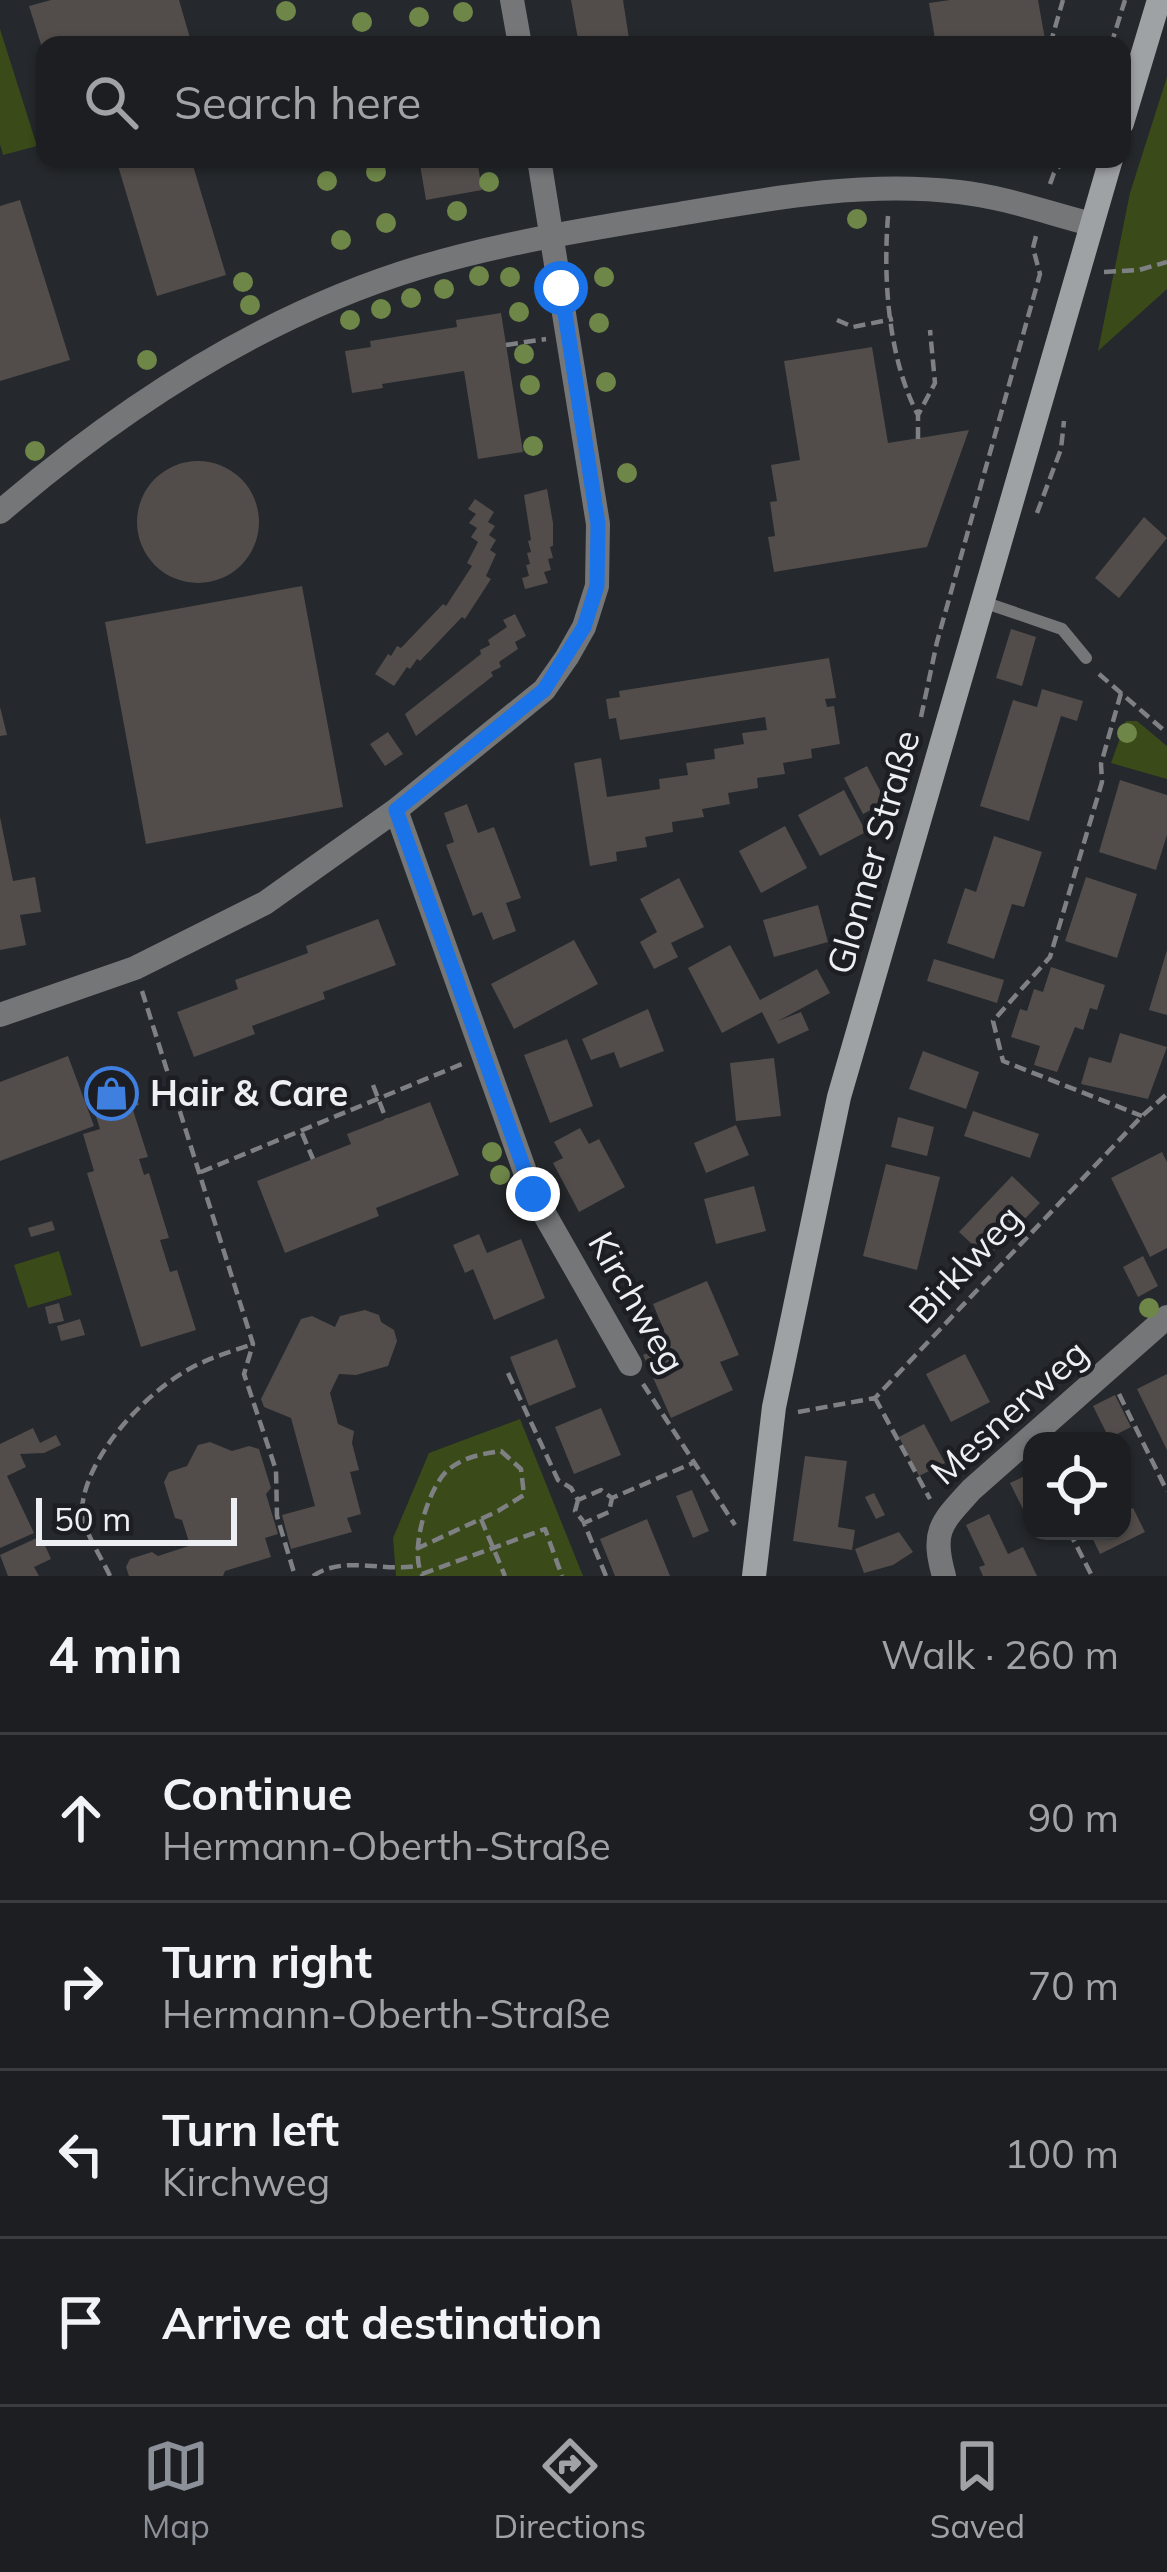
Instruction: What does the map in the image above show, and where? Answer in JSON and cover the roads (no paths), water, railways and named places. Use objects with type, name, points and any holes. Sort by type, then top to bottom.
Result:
[{"type":"street","points":[[512,0],[518,36]]},
{"type":"street","points":[[1131,94],[1160,0]]},
{"type":"street","points":[[0,1015],[135,968],[265,903],[396,810],[544,690],[584,627],[597,586],[598,524],[541,168]]},
{"type":"street","name":"Glonner Straße","points":[[754,1576],[774,1408],[839,1097],[1108,168]]},
{"type":"street","points":[[0,512],[70,452],[128,412],[286,321],[424,266],[552,235],[790,195],[890,189],[960,192],[1091,224]]},
{"type":"street","name":"Kirchweg","points":[[396,810],[533,1194],[630,1364]]},
{"type":"street","name":"Mesnerweg","points":[[944,1576],[935,1544],[943,1522],[971,1490],[1167,1318]]},
{"type":"lane","points":[[982,602],[1062,628],[1087,658]]},
{"type":"place","name":"Hair & Care","points":[[111,1093]]}]
